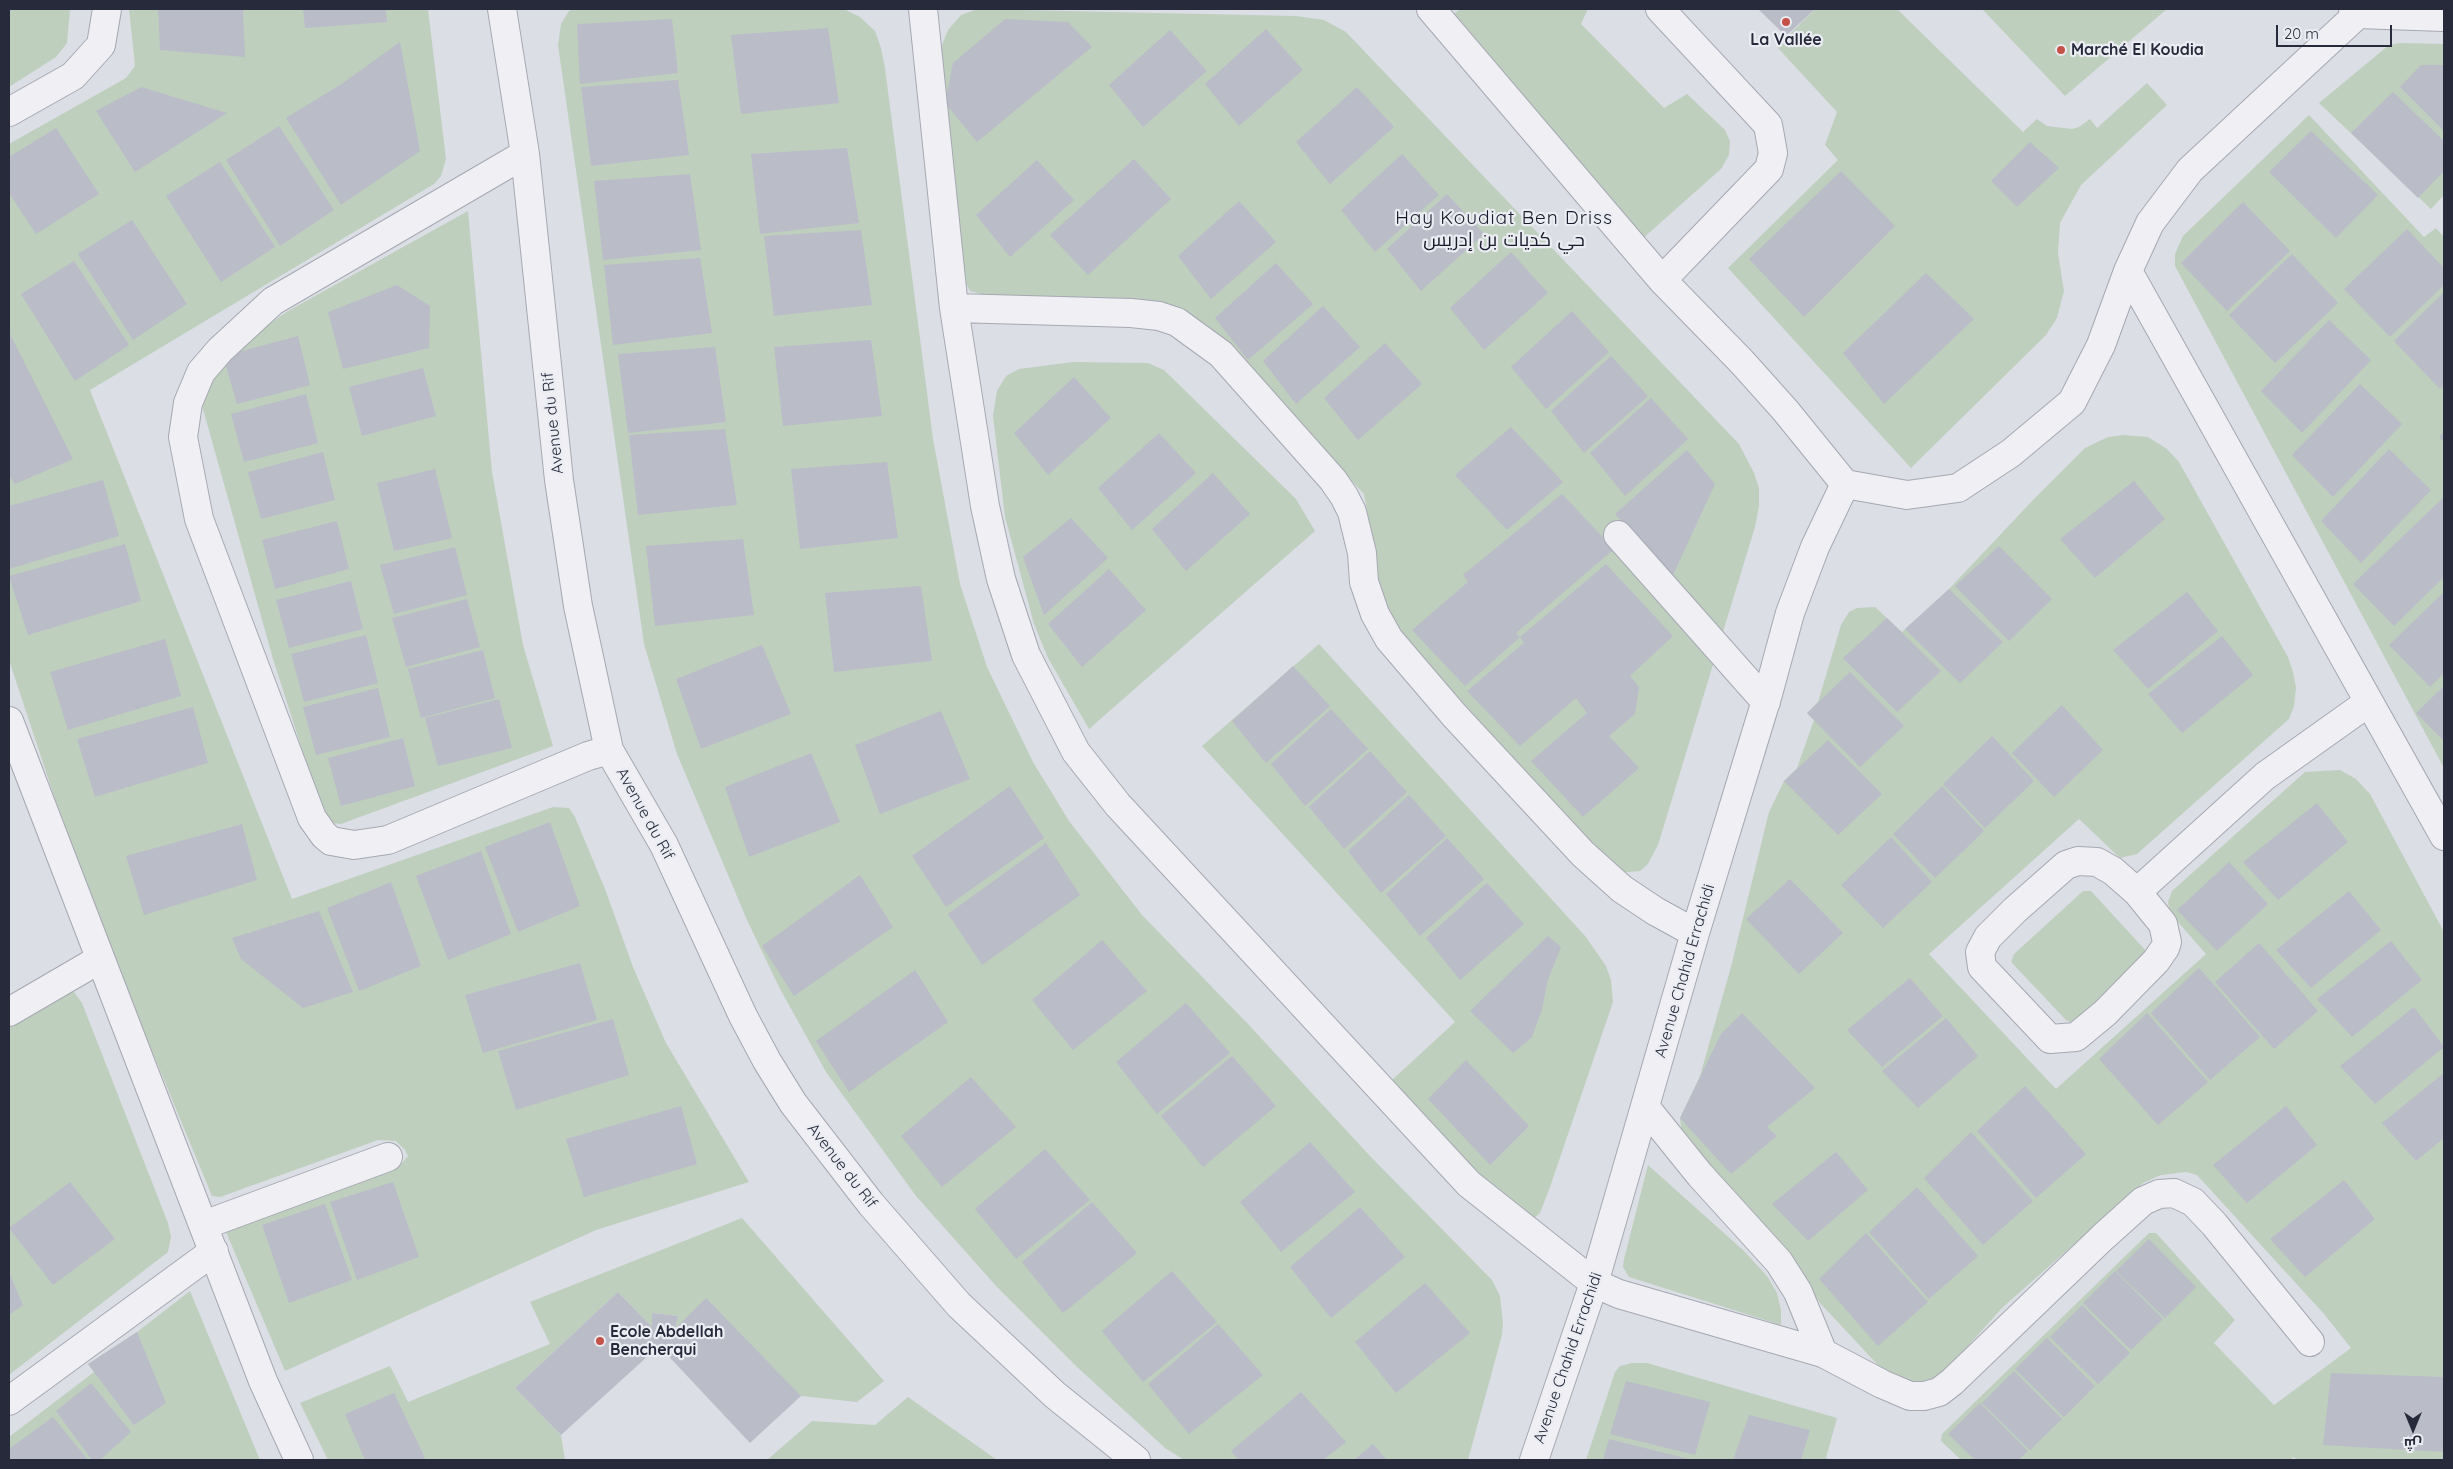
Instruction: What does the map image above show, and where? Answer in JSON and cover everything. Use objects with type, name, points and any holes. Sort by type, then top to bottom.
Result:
[{"type":"street","points":[[9,112],[73,76],[101,44],[107,9]]},
{"type":"street","name":"Avenue du Rif","points":[[502,9],[525,154],[562,499],[578,606],[609,750],[664,845],[743,1016],[766,1061],[793,1103],[870,1204],[959,1305],[1055,1396],[1136,1460]]},
{"type":"street","points":[[923,9],[954,308],[985,506],[1001,579],[1026,655],[1076,752],[1118,804],[1469,1184],[1594,1283],[1619,1294],[1824,1353],[1882,1384],[1910,1396],[1924,1396],[1939,1392],[2143,1201],[2159,1194],[2174,1193],[2193,1202],[2214,1224],[2310,1342]]},
{"type":"street","points":[[1430,9],[1662,280],[1779,403],[1845,484],[1907,495],[1958,488],[2011,453],[2072,402],[2101,344],[2128,271],[2150,223],[2190,170],[2355,11],[2444,17]]},
{"type":"street","points":[[1660,9],[1768,125],[1773,153],[1769,169],[1662,280]]},
{"type":"street","points":[[525,154],[273,301],[220,350],[201,372],[188,404],[183,436],[199,520],[312,818],[324,835],[332,842],[354,845],[388,840],[579,760],[609,750]]},
{"type":"street","points":[[2128,271],[2444,836]]},
{"type":"street","points":[[954,308],[1131,313],[1159,316],[1177,322],[1221,354],[1333,480],[1344,496],[1352,512],[1362,553],[1364,582],[1375,614],[1390,639],[1454,715],[1583,854],[1630,894],[1655,912],[1695,933]]},
{"type":"street","name":"Avenue Chahid Errachidi","points":[[1534,1460],[1594,1283],[1695,933],[1766,702],[1790,613],[1815,547],[1845,484]]},
{"type":"street","points":[[1618,535],[1766,702]]},
{"type":"street","points":[[2137,892],[2264,776],[2369,702]]},
{"type":"street","points":[[9,721],[263,1381],[299,1460]]},
{"type":"street","points":[[2078,861],[2097,862],[2113,871],[2137,892],[2163,924],[2167,942],[2165,948],[2114,1004],[2076,1036],[2050,1039],[1982,966],[1980,952],[1988,937],[2015,910],[2066,865],[2078,861]]},
{"type":"street","points":[[9,1012],[100,959]]},
{"type":"street","points":[[1646,1108],[1700,1175],[1779,1262],[1798,1292],[1824,1353]]},
{"type":"street","points":[[204,1225],[388,1157]]},
{"type":"street","points":[[9,1401],[214,1251]]},
{"type":"green space","points":[[9,9],[70,10],[67,43],[56,57],[9,87]]},
{"type":"green space","points":[[129,9],[428,9],[446,159],[441,176],[434,184],[90,390],[292,899],[553,807],[569,808],[575,817],[605,889],[633,967],[666,1043],[749,1182],[596,1230],[285,1371],[226,1232],[232,1228],[399,1167],[408,1156],[396,1141],[378,1140],[220,1197],[212,1196],[121,976],[54,796],[9,660],[9,144],[126,78],[135,66]]},
{"type":"green space","points":[[574,9],[846,10],[860,17],[875,31],[885,68],[933,439],[960,584],[987,667],[1033,762],[1069,821],[1142,915],[1248,1024],[1370,1156],[1492,1280],[1500,1296],[1503,1323],[1502,1335],[1468,1460],[1184,1460],[1165,1448],[1076,1366],[997,1287],[916,1196],[826,1072],[779,987],[747,920],[677,754],[644,644],[558,45],[561,24],[569,11]]},
{"type":"green space","points":[[977,9],[1296,16],[1324,20],[1346,32],[1739,444],[1754,473],[1759,488],[1759,506],[1755,527],[1658,845],[1648,864],[1640,871],[1617,873],[1607,864],[1401,633],[1380,595],[1377,566],[1364,494],[1238,357],[1204,327],[985,295],[970,291],[963,278],[940,50],[948,30],[961,15]]},
{"type":"green space","points":[[1460,9],[1588,9],[1581,24],[1664,108],[1687,94],[1725,130],[1730,141],[1729,155],[1721,169],[1641,240],[1450,17]]},
{"type":"green space","points":[[1815,9],[1897,9],[2023,132],[2037,119],[2047,126],[2072,129],[2079,127],[2090,119],[2097,128],[2147,83],[2167,105],[2081,185],[2060,223],[2058,253],[2064,291],[2057,318],[2046,335],[1911,468],[1728,268],[1838,160],[1825,145],[1837,112],[1777,47]]},
{"type":"green space","points":[[1982,9],[2167,9],[2065,96]]},
{"type":"green space","points":[[2400,43],[2444,44],[2444,195],[2431,209],[2319,103],[2389,45]]},
{"type":"green space","points":[[2309,115],[2424,237],[2436,228],[2444,237],[2444,768],[2175,266],[2175,254],[2183,236]]},
{"type":"green space","points":[[468,211],[492,472],[523,645],[553,746],[341,824],[331,823],[323,815],[273,659],[201,402],[223,356],[288,311]]},
{"type":"green space","points":[[1073,362],[1148,363],[1164,370],[1296,499],[1315,531],[1089,729],[1048,658],[1034,624],[1005,517],[993,416],[997,391],[1006,376],[1019,369]]},
{"type":"green space","points":[[2123,435],[2148,437],[2167,449],[2179,462],[2288,657],[2296,688],[2294,706],[2289,719],[2137,854],[2120,858],[2079,819],[1929,954],[2056,1089],[2206,954],[2170,913],[2168,902],[2172,891],[2305,772],[2340,770],[2356,779],[2370,794],[2444,932],[2444,1460],[2299,1460],[2293,1457],[2291,1460],[1961,1460],[1941,1441],[1942,1434],[2149,1233],[2156,1233],[2235,1320],[2214,1343],[2274,1405],[2351,1348],[2324,1314],[2197,1175],[2186,1172],[2161,1175],[2143,1183],[2002,1308],[1942,1375],[1918,1386],[1890,1378],[1820,1303],[1804,1280],[1682,1136],[1680,1118],[1700,1076],[1731,967],[1769,812],[1784,781],[1797,768],[1814,720],[1807,713],[1818,702],[1841,625],[1849,612],[1857,608],[1875,607],[1902,632],[1949,589],[2085,448],[2108,437]]},
{"type":"green space","points":[[1319,644],[1586,937],[1606,966],[1611,980],[1613,1002],[1550,1187],[1540,1213],[1534,1218],[1487,1191],[1391,1081],[1455,1022],[1202,746]]},
{"type":"green space","points":[[2083,891],[2091,891],[2147,952],[2143,965],[2072,1023],[2066,1020],[2011,962],[2014,954]]},
{"type":"green space","points":[[63,992],[74,992],[82,1003],[168,1223],[171,1237],[168,1252],[9,1375],[9,1023]]},
{"type":"green space","points":[[1648,1165],[1744,1251],[1767,1276],[1777,1293],[1781,1310],[1781,1325],[1629,1277],[1623,1267],[1624,1259]]},
{"type":"green space","points":[[742,1218],[884,1381],[857,1402],[801,1396],[675,1329],[678,1316],[652,1313],[652,1327],[618,1292],[515,1388],[561,1435],[565,1460],[328,1460],[300,1403],[390,1366],[408,1402],[550,1344],[530,1302]]},
{"type":"green space","points":[[190,1291],[260,1460],[9,1460],[9,1437],[94,1372],[88,1364],[137,1332]]},
{"type":"green space","points":[[1632,1363],[1647,1363],[1837,1418],[1826,1458],[1832,1460],[1586,1460],[1615,1372],[1620,1366]]},
{"type":"green space","points":[[908,1397],[997,1460],[767,1460],[812,1421],[875,1425]]},
{"type":"building","points":[[158,9],[243,9],[245,57],[160,50]]},
{"type":"building","points":[[303,9],[386,9],[387,22],[305,28]]},
{"type":"building","name":"La Vallée","points":[[1758,9],[1815,9],[1786,36]]},
{"type":"building","points":[[672,19],[678,73],[580,84],[577,24]]},
{"type":"building","points":[[1005,19],[1068,22],[1092,47],[977,142],[945,103],[953,63]]},
{"type":"building","points":[[828,28],[839,103],[741,114],[731,35]]},
{"type":"building","points":[[1266,29],[1303,70],[1239,126],[1205,84]]},
{"type":"building","points":[[1170,30],[1207,71],[1143,127],[1109,85]]},
{"type":"building","points":[[400,42],[420,151],[341,205],[286,118],[340,85]]},
{"type":"building","points":[[2421,65],[2444,65],[2444,131],[2400,87]]},
{"type":"building","points":[[678,80],[689,155],[591,166],[581,87]]},
{"type":"building","points":[[141,87],[227,113],[135,172],[96,111]]},
{"type":"building","points":[[1357,87],[1394,127],[1330,184],[1296,142]]},
{"type":"building","points":[[2393,92],[2444,141],[2444,171],[2418,198],[2351,133]]},
{"type":"building","points":[[279,126],[334,210],[280,246],[226,160]]},
{"type":"building","points":[[56,128],[99,194],[36,234],[9,193],[9,157]]},
{"type":"building","points":[[2311,131],[2378,195],[2336,238],[2269,172]]},
{"type":"building","points":[[2030,142],[2059,168],[2017,207],[1991,181]]},
{"type":"building","points":[[847,148],[859,223],[760,234],[751,154]]},
{"type":"building","points":[[1402,154],[1439,195],[1375,252],[1341,210]]},
{"type":"building","points":[[1134,159],[1171,199],[1088,275],[1050,235]]},
{"type":"building","points":[[1037,160],[1074,200],[1010,257],[976,215]]},
{"type":"building","points":[[220,162],[275,247],[221,282],[166,196]]},
{"type":"building","points":[[1841,171],[1895,226],[1804,317],[1749,259]]},
{"type":"building","points":[[690,174],[701,250],[603,260],[594,181]]},
{"type":"building","points":[[1447,194],[1484,234],[1421,291],[1387,249]]},
{"type":"building","points":[[1239,201],[1276,242],[1211,299],[1178,256]]},
{"type":"building","points":[[2243,202],[2290,251],[2227,311],[2181,263]]},
{"type":"building","points":[[132,220],[187,304],[133,340],[78,254]]},
{"type":"building","points":[[2407,229],[2444,268],[2444,285],[2390,337],[2344,289]]},
{"type":"building","points":[[861,230],[872,305],[774,316],[764,236]]},
{"type":"building","points":[[1511,252],[1548,293],[1484,350],[1450,308]]},
{"type":"building","points":[[2292,254],[2338,303],[2275,363],[2229,315]]},
{"type":"building","points":[[700,258],[712,333],[613,345],[604,265]]},
{"type":"building","points":[[74,261],[129,345],[75,381],[21,294]]},
{"type":"building","points":[[1276,263],[1313,304],[1248,360],[1215,318]]},
{"type":"building","points":[[1926,273],[1974,319],[1884,404],[1843,353]]},
{"type":"building","points":[[397,285],[430,306],[429,348],[343,369],[328,312]]},
{"type":"building","points":[[2444,292],[2444,385],[2440,389],[2394,341]]},
{"type":"building","points":[[1323,306],[1360,347],[1296,404],[1263,361]]},
{"type":"building","points":[[1572,311],[1609,352],[1546,409],[1511,367]]},
{"type":"building","points":[[2329,320],[2371,360],[2302,433],[2261,391]]},
{"type":"building","points":[[9,332],[73,459],[15,484],[9,476]]},
{"type":"building","points":[[298,336],[310,385],[237,404],[223,356]]},
{"type":"building","points":[[871,340],[882,416],[783,426],[774,347]]},
{"type":"building","points":[[1385,343],[1422,384],[1358,440],[1324,398]]},
{"type":"building","points":[[715,347],[726,422],[628,433],[618,354]]},
{"type":"building","points":[[1611,356],[1648,396],[1584,453],[1551,411]]},
{"type":"building","points":[[423,368],[436,416],[362,436],[349,387]]},
{"type":"building","points":[[1074,377],[1111,418],[1048,475],[1014,433]]},
{"type":"building","points":[[2360,384],[2402,424],[2333,497],[2292,455]]},
{"type":"building","points":[[306,394],[318,443],[244,462],[231,414]]},
{"type":"building","points":[[1651,398],[1688,439],[1625,496],[1590,453]]},
{"type":"building","points":[[1511,427],[1563,482],[1507,530],[1455,475]]},
{"type":"building","points":[[725,429],[737,505],[638,515],[629,435]]},
{"type":"building","points":[[2444,432],[2444,442],[2439,437]]},
{"type":"building","points":[[1159,433],[1196,473],[1132,530],[1098,488]]},
{"type":"building","points":[[2389,449],[2431,490],[2361,563],[2321,521]]},
{"type":"building","points":[[1687,450],[1715,484],[1673,575],[1615,514]]},
{"type":"building","points":[[323,452],[335,500],[261,519],[248,472]]},
{"type":"building","points":[[887,462],[898,538],[800,549],[791,469]]},
{"type":"building","points":[[435,469],[452,538],[394,551],[377,483]]},
{"type":"building","points":[[1213,473],[1250,514],[1186,571],[1152,529]]},
{"type":"building","points":[[103,480],[119,536],[9,569],[9,506]]},
{"type":"building","points":[[2134,481],[2165,519],[2095,578],[2060,539]]},
{"type":"building","points":[[1562,494],[1614,549],[1516,633],[1520,637],[1465,686],[1412,630],[1468,582],[1463,575]]},
{"type":"building","points":[[2444,497],[2444,577],[2394,626],[2353,584]]},
{"type":"building","points":[[1071,518],[1108,558],[1044,615],[1023,557]]},
{"type":"building","points":[[337,521],[349,569],[275,589],[262,540]]},
{"type":"building","points":[[743,539],[754,615],[655,626],[646,546]]},
{"type":"building","points":[[125,544],[141,601],[28,635],[9,576]]},
{"type":"building","points":[[1999,546],[2052,599],[2009,641],[1955,586]]},
{"type":"building","points":[[455,547],[467,595],[394,614],[380,565]]},
{"type":"building","points":[[1606,564],[1673,636],[1630,676],[1639,687],[1635,714],[1609,736],[1639,768],[1583,817],[1531,761],[1587,713],[1576,698],[1520,746],[1467,691],[1524,643],[1520,637]]},
{"type":"building","points":[[1109,569],[1146,610],[1082,667],[1048,624]]},
{"type":"building","points":[[351,581],[363,629],[289,648],[276,600]]},
{"type":"building","points":[[921,586],[932,661],[834,672],[825,593]]},
{"type":"building","points":[[1949,589],[2003,642],[1960,683],[1905,629]]},
{"type":"building","points":[[2187,592],[2218,631],[2148,689],[2113,650]]},
{"type":"building","points":[[2444,592],[2444,673],[2430,687],[2389,645]]},
{"type":"building","points":[[467,599],[480,647],[406,667],[392,618]]},
{"type":"building","points":[[1887,618],[1941,671],[1897,712],[1843,658]]},
{"type":"building","points":[[366,635],[378,683],[304,702],[291,654]]},
{"type":"building","points":[[2222,636],[2253,675],[2182,733],[2148,694]]},
{"type":"building","points":[[165,639],[181,696],[68,730],[50,672]]},
{"type":"building","points":[[762,645],[791,714],[701,749],[676,679]]},
{"type":"building","points":[[483,650],[495,698],[421,718],[408,669]]},
{"type":"building","points":[[1293,666],[1330,706],[1266,763],[1232,721]]},
{"type":"building","points":[[1850,672],[1904,726],[1860,767],[1807,713]]},
{"type":"building","points":[[2444,686],[2444,741],[2416,713]]},
{"type":"building","points":[[378,688],[390,737],[316,755],[303,707]]},
{"type":"building","points":[[499,699],[512,748],[438,766],[425,718]]},
{"type":"building","points":[[2062,705],[2103,750],[2054,797],[2012,753]]},
{"type":"building","points":[[193,707],[208,763],[95,797],[77,739]]},
{"type":"building","points":[[1331,709],[1368,749],[1305,806],[1271,764]]},
{"type":"building","points":[[941,711],[970,779],[880,814],[855,745]]},
{"type":"building","points":[[1992,736],[2034,781],[1985,828],[1943,784]]},
{"type":"building","points":[[403,738],[415,786],[341,806],[328,758]]},
{"type":"building","points":[[1828,740],[1882,794],[1838,835],[1784,781]]},
{"type":"building","points":[[1370,751],[1407,792],[1344,849],[1309,807]]},
{"type":"building","points":[[811,753],[840,822],[749,857],[725,787]]},
{"type":"building","points":[[1010,786],[1044,838],[946,907],[912,856]]},
{"type":"building","points":[[1942,786],[1984,831],[1935,878],[1893,834]]},
{"type":"building","points":[[1409,795],[1446,836],[1381,893],[1348,851]]},
{"type":"building","points":[[2317,803],[2348,842],[2278,900],[2243,862]]},
{"type":"building","points":[[550,822],[580,906],[518,932],[485,847]]},
{"type":"building","points":[[242,824],[257,880],[144,915],[126,856]]},
{"type":"building","points":[[1891,837],[1932,882],[1883,928],[1841,885]]},
{"type":"building","points":[[1447,838],[1484,879],[1420,936],[1386,894]]},
{"type":"building","points":[[1046,843],[1080,895],[982,965],[948,914]]},
{"type":"building","points":[[481,851],[511,934],[448,960],[416,876]]},
{"type":"building","points":[[2229,862],[2268,904],[2217,951],[2177,910]]},
{"type":"building","points":[[860,875],[893,927],[794,996],[762,946]]},
{"type":"building","points":[[1790,879],[1843,933],[1799,974],[1746,919]]},
{"type":"building","points":[[391,882],[421,966],[359,991],[327,908]]},
{"type":"building","points":[[1487,883],[1524,924],[1460,980],[1426,938]]},
{"type":"building","points":[[2349,891],[2381,930],[2311,988],[2276,950]]},
{"type":"building","points":[[319,911],[353,992],[303,1008],[241,959],[232,938]]},
{"type":"building","points":[[1548,936],[1561,947],[1548,980],[1542,1009],[1532,1037],[1513,1053],[1470,1011]]},
{"type":"building","points":[[1102,940],[1147,991],[1073,1050],[1032,1000]]},
{"type":"building","points":[[2391,941],[2422,980],[2352,1037],[2317,999]]},
{"type":"building","points":[[2259,943],[2318,1011],[2274,1049],[2215,982]]},
{"type":"building","points":[[580,963],[597,1020],[483,1053],[465,995]]},
{"type":"building","points":[[2199,968],[2260,1037],[2210,1080],[2151,1013]]},
{"type":"building","points":[[915,970],[948,1022],[849,1092],[816,1041]]},
{"type":"building","points":[[1910,978],[1943,1016],[1882,1067],[1847,1030]]},
{"type":"building","points":[[1186,1003],[1230,1053],[1157,1114],[1116,1062]]},
{"type":"building","points":[[2414,1007],[2444,1047],[2375,1104],[2340,1066]]},
{"type":"building","points":[[1742,1013],[1815,1088],[1767,1127],[1777,1136],[1731,1174],[1680,1118],[1721,1034]]},
{"type":"building","points":[[2147,1013],[2208,1082],[2158,1125],[2099,1059]]},
{"type":"building","points":[[1946,1018],[1978,1056],[1918,1108],[1882,1071]]},
{"type":"building","points":[[613,1019],[629,1075],[516,1110],[498,1051]]},
{"type":"building","points":[[1232,1056],[1276,1106],[1203,1167],[1161,1116]]},
{"type":"building","points":[[1466,1060],[1529,1126],[1490,1165],[1428,1099]]},
{"type":"building","points":[[2444,1073],[2444,1138],[2416,1161],[2382,1123]]},
{"type":"building","points":[[971,1077],[1016,1127],[942,1187],[901,1136]]},
{"type":"building","points":[[2025,1086],[2086,1154],[2036,1198],[1977,1131]]},
{"type":"building","points":[[681,1106],[697,1164],[584,1197],[566,1139]]},
{"type":"building","points":[[2286,1106],[2317,1145],[2247,1203],[2213,1165]]},
{"type":"building","points":[[1971,1132],[2033,1201],[1983,1245],[1924,1178]]},
{"type":"building","points":[[1310,1142],[1355,1192],[1281,1252],[1240,1202]]},
{"type":"building","points":[[1045,1149],[1090,1200],[1016,1259],[975,1209]]},
{"type":"building","points":[[1836,1152],[1868,1190],[1808,1241],[1772,1204]]},
{"type":"building","points":[[2344,1180],[2375,1219],[2305,1277],[2270,1239]]},
{"type":"building","points":[[70,1182],[115,1239],[53,1285],[9,1228]]},
{"type":"building","points":[[393,1182],[419,1257],[357,1280],[330,1202]]},
{"type":"building","points":[[1917,1187],[1978,1256],[1929,1299],[1869,1232]]},
{"type":"building","points":[[1092,1202],[1137,1253],[1063,1313],[1022,1262]]},
{"type":"building","points":[[325,1204],[352,1280],[289,1303],[262,1225]]},
{"type":"building","points":[[1360,1207],[1405,1257],[1331,1318],[1290,1267]]},
{"type":"building","points":[[1866,1233],[1928,1302],[1878,1346],[1819,1279]]},
{"type":"building","points":[[2149,1239],[2196,1287],[2165,1318],[2116,1271]]},
{"type":"building","points":[[1172,1271],[1217,1322],[1143,1382],[1102,1331]]},
{"type":"building","points":[[2115,1271],[2163,1319],[2131,1350],[2083,1303]]},
{"type":"building","points":[[9,1272],[23,1305],[9,1315]]},
{"type":"building","points":[[1425,1283],[1470,1333],[1396,1393],[1355,1342]]},
{"type":"building","points":[[618,1292],[652,1327],[652,1313],[678,1316],[675,1329],[706,1298],[801,1396],[750,1443],[659,1346],[561,1435],[515,1388]]},
{"type":"building","points":[[2082,1305],[2130,1353],[2098,1384],[2050,1337]]},
{"type":"building","points":[[1218,1324],[1263,1375],[1189,1434],[1148,1384]]},
{"type":"building","points":[[137,1332],[166,1403],[134,1425],[88,1364]]},
{"type":"building","points":[[2047,1338],[2095,1386],[2064,1417],[2015,1369]]},
{"type":"building","points":[[2014,1371],[2062,1419],[2030,1450],[1982,1403]]},
{"type":"building","points":[[2331,1373],[2444,1377],[2444,1452],[2323,1445]]},
{"type":"building","points":[[1626,1381],[1710,1402],[1695,1455],[1610,1434]]},
{"type":"building","points":[[91,1383],[131,1432],[100,1460],[92,1460],[56,1411]]},
{"type":"building","points":[[1301,1392],[1346,1442],[1323,1460],[1238,1460],[1231,1451]]},
{"type":"building","points":[[394,1393],[425,1458],[421,1460],[365,1460],[345,1414]]},
{"type":"building","points":[[1980,1403],[2028,1451],[2018,1460],[1975,1460],[1948,1434]]},
{"type":"building","points":[[1749,1415],[1810,1430],[1801,1460],[1733,1460]]},
{"type":"building","points":[[53,1417],[88,1460],[9,1460],[9,1449]]},
{"type":"building","points":[[1609,1439],[1693,1460],[1603,1460]]},
{"type":"building","points":[[1373,1444],[1387,1460],[1354,1460]]},
{"type":"place","name":"La Vallée","points":[[1786,22]]},
{"type":"place","name":"Marché El Koudia","points":[[2061,50]]},
{"type":"place","name":"Ecole Abdellah Bencherqui","points":[[600,1341]]},
{"type":"district","name":"Hay Koudiat Ben Driss حي كديات بن إدريس","points":[[1504,229]]}]
